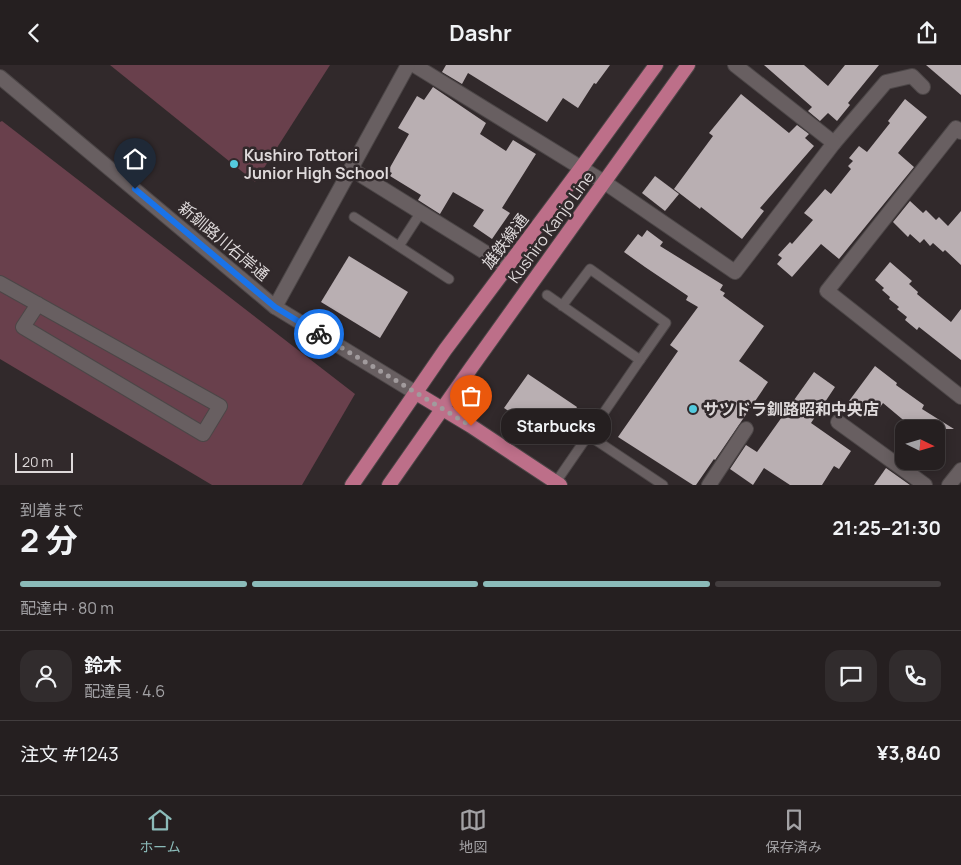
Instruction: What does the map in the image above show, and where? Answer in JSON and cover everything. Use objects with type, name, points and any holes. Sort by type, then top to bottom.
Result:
[{"type":"main road","name":"雄鉄線通","points":[[352,485],[445,350],[581,169],[656,65]]},
{"type":"main road","name":"Kushiro Kanjo Line","points":[[389,485],[471,367],[688,65]]},
{"type":"main road","points":[[416,393],[558,484]]},
{"type":"street","points":[[275,307],[408,65]]},
{"type":"street","points":[[414,65],[604,182],[735,273],[834,143],[886,81],[912,76],[923,87]]},
{"type":"street","points":[[735,65],[834,143]]},
{"type":"street","name":"新釧路川右岸通","points":[[0,77],[275,307],[416,393]]},
{"type":"street","points":[[961,132],[956,128],[827,291],[961,397]]},
{"type":"street","points":[[351,169],[507,266]]},
{"type":"street","points":[[0,283],[38,304],[220,406],[203,434],[22,327],[38,304]]},
{"type":"street","points":[[838,422],[925,485]]},
{"type":"street","points":[[709,485],[746,429]]},
{"type":"lane","points":[[399,246],[421,213]]},
{"type":"lane","points":[[354,217],[449,279]]},
{"type":"lane","points":[[558,484],[588,435],[666,323],[590,269],[562,306]]},
{"type":"lane","points":[[546,295],[640,360]]},
{"type":"lane","points":[[588,435],[663,485]]},
{"type":"shaded area","points":[[110,65],[330,65],[255,182]]},
{"type":"shaded area","points":[[2,121],[355,394],[302,485],[212,485],[0,359],[0,122]]},
{"type":"building","points":[[446,65],[610,65],[596,84],[594,83],[578,108],[563,98],[547,122],[468,73],[462,84],[442,72]]},
{"type":"building","points":[[764,65],[804,65],[828,86],[845,65],[879,65],[848,103],[850,105],[837,121],[828,113],[820,121],[808,111],[812,107]]},
{"type":"building","points":[[926,65],[961,65],[961,95]]},
{"type":"building","points":[[433,87],[486,123],[480,134],[506,151],[513,140],[536,154],[502,208],[510,213],[492,239],[473,226],[484,210],[453,192],[440,214],[418,200],[421,195],[390,176],[392,173],[388,171],[409,134],[398,128],[417,96],[424,100]]},
{"type":"building","points":[[741,94],[789,133],[797,125],[809,134],[805,138],[814,146],[760,208],[764,211],[742,239],[674,189],[713,136],[709,133]]},
{"type":"building","points":[[905,99],[927,117],[898,153],[914,167],[839,259],[821,244],[792,277],[777,264],[782,258],[778,255],[790,242],[792,244],[813,220],[804,213],[825,189],[831,194],[851,169],[848,166],[853,161],[849,158],[859,146],[867,152],[890,123],[888,121]]},
{"type":"building","points":[[655,176],[679,194],[665,211],[642,193]]},
{"type":"building","points":[[910,201],[923,213],[926,210],[936,220],[939,217],[948,226],[961,211],[961,265],[945,250],[943,252],[933,243],[930,246],[924,239],[920,243],[910,234],[908,237],[893,222]]},
{"type":"building","name":"サツドラ釧路昭和中央店","points":[[647,230],[663,242],[660,246],[723,285],[720,290],[725,293],[723,296],[764,326],[739,361],[768,382],[696,485],[693,485],[618,437],[678,351],[670,345],[698,307],[686,300],[688,296],[624,252],[638,234],[642,237]]},
{"type":"building","points":[[349,256],[408,292],[380,338],[321,302]]},
{"type":"building","points":[[890,262],[912,281],[909,284],[918,292],[917,294],[951,322],[961,309],[961,360],[919,327],[917,330],[905,320],[907,317],[897,309],[899,307],[882,290],[884,288],[875,280]]},
{"type":"building","points":[[875,366],[897,383],[896,385],[924,405],[922,409],[940,420],[903,420],[883,403],[876,413],[872,410],[868,415],[849,401]]},
{"type":"building","points":[[814,372],[835,387],[811,423],[851,451],[839,469],[834,466],[822,485],[790,485],[764,468],[753,485],[730,469],[746,445],[757,452]]},
{"type":"building","points":[[528,374],[577,407],[573,414],[587,423],[578,436],[565,426],[554,442],[504,408]]},
{"type":"building","points":[[945,423],[954,429],[945,429]]},
{"type":"building","points":[[886,468],[910,485],[874,485]]},
{"type":"way so far","points":[[319,334],[471,426]]},
{"type":"place","name":"Kushiro Tottori Junior High School","points":[[234,164]]},
{"type":"place","name":"サツドラ釧路昭和中央店","points":[[693,409]]},
{"type":"place","name":"Starbucks","points":[[471,426]]},
{"type":"route","points":[[135,189],[275,307],[319,334]]}]
